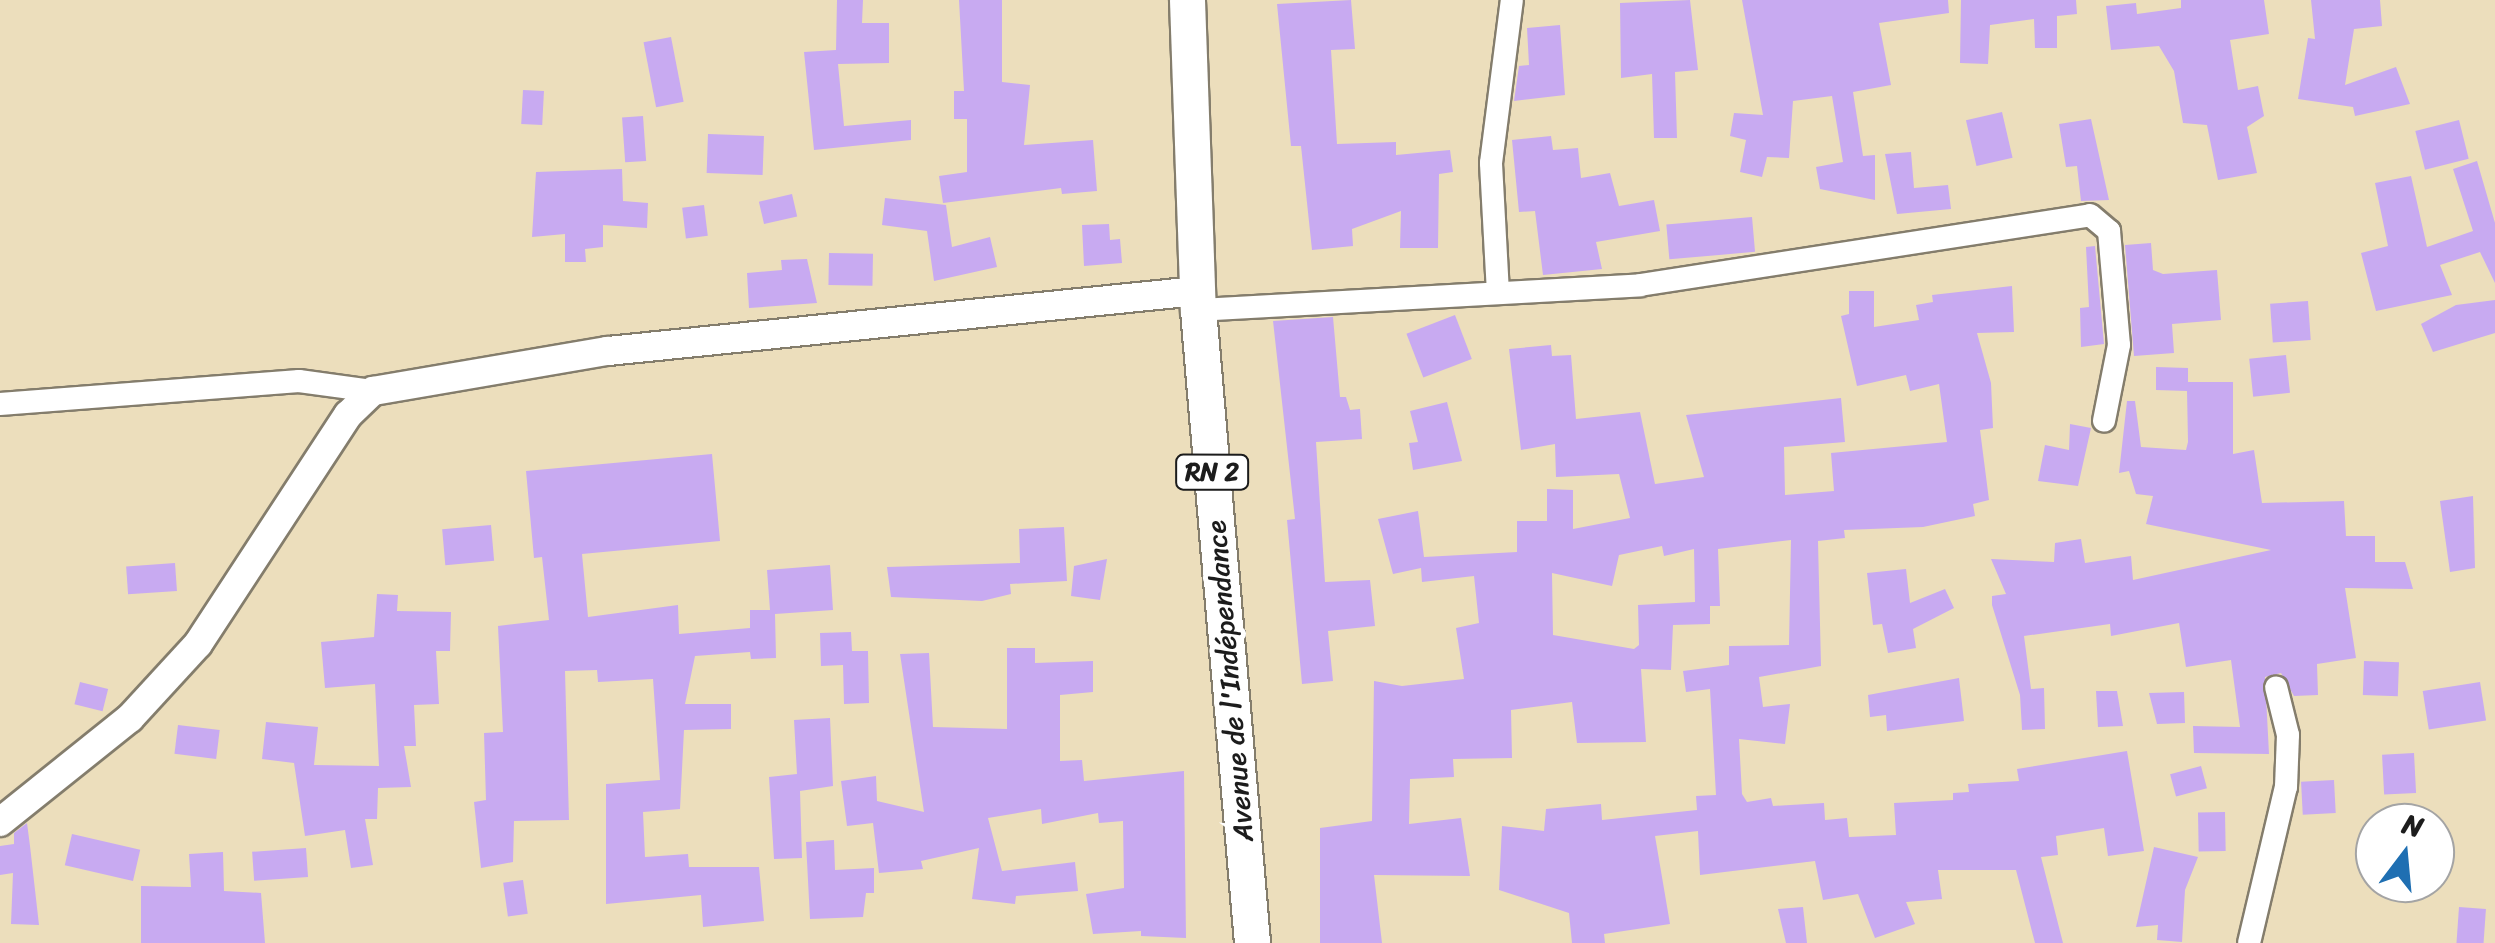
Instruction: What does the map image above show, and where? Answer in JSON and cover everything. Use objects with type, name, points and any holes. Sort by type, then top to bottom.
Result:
[{"type":"main road","name":"Avenue de l'Indépendance","points":[[1187,0],[1198,300],[1252,943]]},
{"type":"street","points":[[1498,293],[1491,163],[1512,0]]},
{"type":"street","points":[[0,404],[299,381],[373,391],[608,351],[1198,300],[1498,293],[1640,284],[1822,261],[2090,215],[2109,231],[2119,345],[2104,422]]},
{"type":"street","points":[[0,822],[130,718],[198,644],[348,415],[373,391]]},
{"type":"street","points":[[2249,943],[2286,787],[2288,735],[2276,688]]},
{"type":"building","points":[[837,0],[863,0],[862,23],[889,23],[889,63],[838,64],[844,126],[911,120],[911,140],[814,150],[804,52],[836,50]]},
{"type":"building","points":[[959,0],[1002,0],[1002,82],[1030,85],[1024,145],[1093,140],[1097,191],[1062,194],[1061,188],[943,203],[939,176],[967,172],[967,119],[954,119],[954,91],[964,91]]},
{"type":"building","points":[[1351,0],[1355,49],[1331,50],[1337,144],[1396,142],[1396,155],[1450,150],[1453,172],[1439,174],[1438,248],[1400,248],[1401,211],[1352,229],[1353,246],[1312,250],[1301,146],[1291,146],[1277,4]]},
{"type":"building","points":[[1690,0],[1698,70],[1675,72],[1677,138],[1654,138],[1652,74],[1621,78],[1620,3]]},
{"type":"building","points":[[1742,0],[1948,0],[1949,13],[1879,23],[1891,85],[1853,92],[1863,156],[1875,155],[1875,200],[1820,189],[1816,167],[1843,162],[1832,96],[1793,101],[1789,158],[1767,157],[1762,177],[1740,172],[1746,140],[1730,136],[1734,113],[1763,115]]},
{"type":"building","points":[[1961,0],[2076,0],[2077,14],[2057,16],[2057,48],[2035,48],[2034,19],[1990,25],[1988,64],[1960,63]]},
{"type":"building","points":[[2181,0],[2264,0],[2269,34],[2230,40],[2238,90],[2258,86],[2264,116],[2247,127],[2257,173],[2218,180],[2207,125],[2183,123],[2174,71],[2159,46],[2111,50],[2106,6],[2136,3],[2137,14],[2181,8]]},
{"type":"building","points":[[2311,0],[2380,0],[2382,26],[2354,29],[2345,85],[2396,67],[2410,104],[2355,116],[2353,107],[2298,99],[2308,38],[2315,39]]},
{"type":"building","points":[[1560,25],[1565,95],[1514,101],[1519,66],[1529,65],[1527,28]]},
{"type":"building","points":[[671,37],[684,102],[656,107],[644,42]]},
{"type":"building","points":[[523,90],[544,91],[542,125],[521,124]]},
{"type":"building","points":[[2002,112],[2013,158],[1977,166],[1966,120]]},
{"type":"building","points":[[643,116],[646,161],[625,162],[622,117]]},
{"type":"building","points":[[2091,119],[2109,200],[2081,201],[2077,166],[2066,167],[2059,124]]},
{"type":"building","points":[[2459,120],[2469,159],[2425,170],[2415,131]]},
{"type":"building","points":[[708,134],[764,136],[763,175],[707,173]]},
{"type":"building","points":[[1551,136],[1553,150],[1578,148],[1581,178],[1610,173],[1619,206],[1654,200],[1660,231],[1596,242],[1602,269],[1543,275],[1535,211],[1519,212],[1512,140]]},
{"type":"building","points":[[1911,152],[1914,188],[1948,185],[1951,209],[1897,214],[1885,154]]},
{"type":"building","points":[[2477,161],[2495,223],[2495,283],[2480,252],[2440,265],[2452,295],[2376,311],[2361,253],[2388,246],[2375,183],[2411,176],[2427,247],[2473,231],[2453,169]]},
{"type":"building","points":[[622,169],[623,201],[648,203],[647,228],[603,225],[603,247],[585,249],[586,262],[565,262],[565,234],[532,237],[536,172]]},
{"type":"building","points":[[792,194],[797,216],[764,224],[759,202]]},
{"type":"building","points":[[885,198],[946,205],[952,247],[990,237],[997,267],[934,281],[927,231],[882,225]]},
{"type":"building","points":[[704,205],[708,236],[686,238],[682,208]]},
{"type":"building","points":[[1752,217],[1755,252],[1669,259],[1666,224]]},
{"type":"building","points":[[1109,224],[1110,240],[1120,239],[1122,263],[1084,266],[1082,225]]},
{"type":"building","points":[[2151,243],[2153,270],[2163,274],[2217,270],[2221,320],[2172,324],[2174,353],[2134,356],[2125,245]]},
{"type":"building","points":[[2095,246],[2104,344],[2081,347],[2080,308],[2089,307],[2086,247]]},
{"type":"building","points":[[829,253],[873,254],[872,286],[828,285]]},
{"type":"building","points":[[807,259],[817,303],[749,308],[747,273],[782,270],[781,260]]},
{"type":"building","points":[[2012,286],[2014,332],[1977,333],[1991,383],[1993,428],[1980,430],[1989,500],[1973,504],[1975,516],[1923,527],[1844,530],[1845,538],[1818,541],[1821,666],[1759,677],[1763,707],[1790,704],[1785,744],[1739,739],[1742,794],[1747,802],[1771,798],[1773,806],[1824,803],[1825,820],[1847,818],[1849,837],[1896,835],[1894,803],[1953,800],[1953,793],[1969,792],[1968,784],[2019,781],[2017,769],[2127,751],[2144,851],[2108,856],[2104,828],[2056,836],[2058,855],[2041,857],[2063,943],[2035,943],[2016,870],[1938,870],[1942,899],[1906,902],[1915,924],[1875,938],[1858,894],[1823,900],[1815,861],[1700,875],[1698,831],[1655,836],[1670,924],[1604,934],[1605,943],[1572,943],[1569,913],[1499,890],[1502,826],[1544,831],[1546,809],[1601,804],[1602,820],[1697,810],[1696,796],[1716,795],[1710,689],[1686,692],[1683,671],[1729,665],[1729,646],[1789,645],[1791,540],[1718,549],[1720,606],[1710,606],[1710,624],[1673,625],[1671,670],[1641,669],[1646,742],[1577,743],[1572,702],[1511,710],[1512,758],[1453,759],[1454,777],[1410,779],[1409,824],[1461,818],[1470,876],[1374,875],[1382,943],[1320,943],[1320,828],[1372,821],[1374,681],[1402,686],[1464,679],[1456,628],[1479,623],[1474,576],[1422,582],[1421,568],[1393,574],[1378,519],[1418,511],[1424,557],[1517,552],[1517,521],[1547,521],[1547,489],[1573,490],[1573,529],[1630,518],[1619,474],[1556,477],[1555,444],[1521,450],[1509,349],[1551,345],[1552,356],[1571,355],[1576,419],[1640,412],[1655,484],[1704,477],[1686,415],[1841,398],[1845,442],[1784,447],[1785,495],[1834,491],[1831,453],[1947,442],[1939,384],[1910,391],[1906,375],[1857,386],[1841,316],[1849,314],[1849,291],[1874,291],[1874,327],[1919,320],[1916,305],[1933,302],[1932,295]],"holes":[[[1662,546],[1664,556],[1694,549],[1695,602],[1638,605],[1639,645],[1634,649],[1553,635],[1552,573],[1612,586],[1619,555]]]},
{"type":"building","points":[[2495,300],[2495,333],[2433,352],[2421,324],[2456,305]]},
{"type":"building","points":[[2308,301],[2311,340],[2273,343],[2270,304]]},
{"type":"building","points":[[1455,315],[1472,359],[1423,378],[1406,334]]},
{"type":"building","points":[[1333,317],[1340,397],[1346,397],[1350,410],[1360,409],[1362,439],[1316,442],[1325,582],[1370,580],[1375,626],[1328,631],[1333,681],[1302,684],[1287,520],[1295,519],[1273,321]]},
{"type":"building","points":[[2286,355],[2290,393],[2253,397],[2249,359]]},
{"type":"building","points":[[2156,367],[2188,368],[2188,382],[2233,382],[2233,454],[2254,450],[2262,503],[2344,501],[2346,536],[2375,536],[2375,562],[2405,562],[2413,589],[2345,588],[2356,658],[2317,664],[2318,695],[2294,696],[2281,673],[2265,677],[2269,754],[2194,753],[2193,726],[2240,727],[2231,660],[2186,667],[2179,623],[2111,636],[2110,624],[2024,636],[2031,689],[2044,688],[2045,729],[2022,730],[2020,695],[1992,605],[1992,596],[2006,594],[1991,559],[2054,562],[2055,543],[2081,539],[2085,563],[2131,556],[2133,580],[2271,550],[2146,524],[2153,496],[2136,494],[2129,471],[2119,473],[2127,401],[2135,401],[2141,447],[2186,450],[2188,442],[2187,391],[2156,390]]},
{"type":"building","points":[[1447,402],[1462,461],[1413,470],[1409,443],[1418,442],[1410,411]]},
{"type":"building","points":[[2070,424],[2091,428],[2078,486],[2038,481],[2045,445],[2069,450]]},
{"type":"building","points":[[712,454],[720,541],[582,554],[588,617],[678,605],[679,634],[750,628],[750,610],[770,610],[767,570],[830,565],[833,610],[775,614],[776,658],[751,659],[750,652],[695,656],[685,704],[731,704],[731,729],[684,730],[680,809],[643,812],[645,857],[688,854],[689,867],[759,867],[764,921],[703,927],[701,895],[606,904],[606,784],[660,780],[653,679],[598,682],[597,670],[565,671],[569,820],[514,821],[513,862],[481,868],[474,802],[486,800],[484,733],[503,732],[498,626],[549,620],[542,557],[534,558],[526,471]]},
{"type":"building","points":[[2473,496],[2475,568],[2450,572],[2440,501]]},
{"type":"building","points":[[491,525],[494,561],[445,565],[442,529]]},
{"type":"building","points":[[1064,527],[1067,581],[1010,584],[1011,594],[982,601],[891,597],[887,567],[1020,563],[1019,529]]},
{"type":"building","points":[[1107,559],[1100,600],[1071,596],[1074,566]]},
{"type":"building","points":[[175,563],[177,591],[128,594],[126,566]]},
{"type":"building","points":[[1906,569],[1910,603],[1945,589],[1954,608],[1913,629],[1916,648],[1888,653],[1882,624],[1873,625],[1867,573]]},
{"type":"building","points":[[377,594],[398,595],[397,611],[451,612],[450,651],[436,651],[439,704],[414,705],[416,746],[404,746],[411,787],[378,788],[377,819],[365,819],[373,865],[351,868],[345,830],[305,836],[294,763],[262,759],[266,722],[318,727],[314,765],[379,766],[375,684],[325,688],[321,642],[374,637]]},
{"type":"building","points":[[851,632],[852,651],[868,651],[869,703],[844,704],[843,665],[821,666],[820,633]]},
{"type":"building","points":[[1007,648],[1035,648],[1035,663],[1093,661],[1093,692],[1060,695],[1060,761],[1082,760],[1084,781],[1184,771],[1186,938],[1141,936],[1141,931],[1093,934],[1086,894],[1124,888],[1123,821],[1099,823],[1098,813],[1042,824],[1041,809],[988,818],[1002,871],[1075,862],[1078,891],[1016,896],[1015,904],[972,899],[979,848],[921,861],[923,869],[879,873],[873,823],[847,826],[841,781],[876,776],[877,801],[924,812],[900,654],[929,653],[933,727],[1007,729]]},
{"type":"building","points":[[2364,661],[2399,662],[2398,696],[2363,695]]},
{"type":"building","points":[[1959,678],[1964,721],[1887,731],[1886,715],[1870,717],[1868,695]]},
{"type":"building","points":[[80,682],[108,689],[103,711],[74,704]]},
{"type":"building","points":[[2480,682],[2486,721],[2429,730],[2423,691]]},
{"type":"building","points":[[2096,691],[2117,691],[2123,726],[2098,727]]},
{"type":"building","points":[[2184,692],[2185,723],[2157,724],[2149,693]]},
{"type":"building","points":[[830,718],[833,786],[800,791],[802,858],[774,859],[769,777],[797,774],[794,720]]},
{"type":"building","points":[[178,725],[220,730],[216,759],[174,754]]},
{"type":"building","points":[[2414,753],[2416,793],[2384,795],[2382,755]]},
{"type":"building","points":[[2201,766],[2207,788],[2176,796],[2170,774]]},
{"type":"building","points":[[2334,780],[2336,813],[2303,815],[2301,782]]},
{"type":"building","points":[[2198,812],[2225,812],[2226,851],[2199,851]]},
{"type":"building","points":[[27,823],[39,925],[11,924],[13,873],[0,875],[0,846],[14,844],[14,833]]},
{"type":"building","points":[[72,834],[140,850],[133,881],[65,865]]},
{"type":"building","points":[[834,840],[835,870],[874,868],[874,893],[866,893],[863,917],[810,919],[806,842]]},
{"type":"building","points":[[2154,847],[2198,857],[2185,890],[2182,942],[2157,940],[2158,925],[2136,927]]},
{"type":"building","points":[[306,848],[308,877],[254,881],[252,852]]},
{"type":"building","points":[[223,852],[224,891],[261,893],[265,943],[141,943],[141,886],[191,887],[189,854]]},
{"type":"building","points":[[523,880],[528,914],[508,916],[503,883]]},
{"type":"building","points":[[1803,907],[1807,943],[1786,943],[1778,909]]},
{"type":"building","points":[[2459,907],[2486,909],[2484,943],[2456,943]]}]
